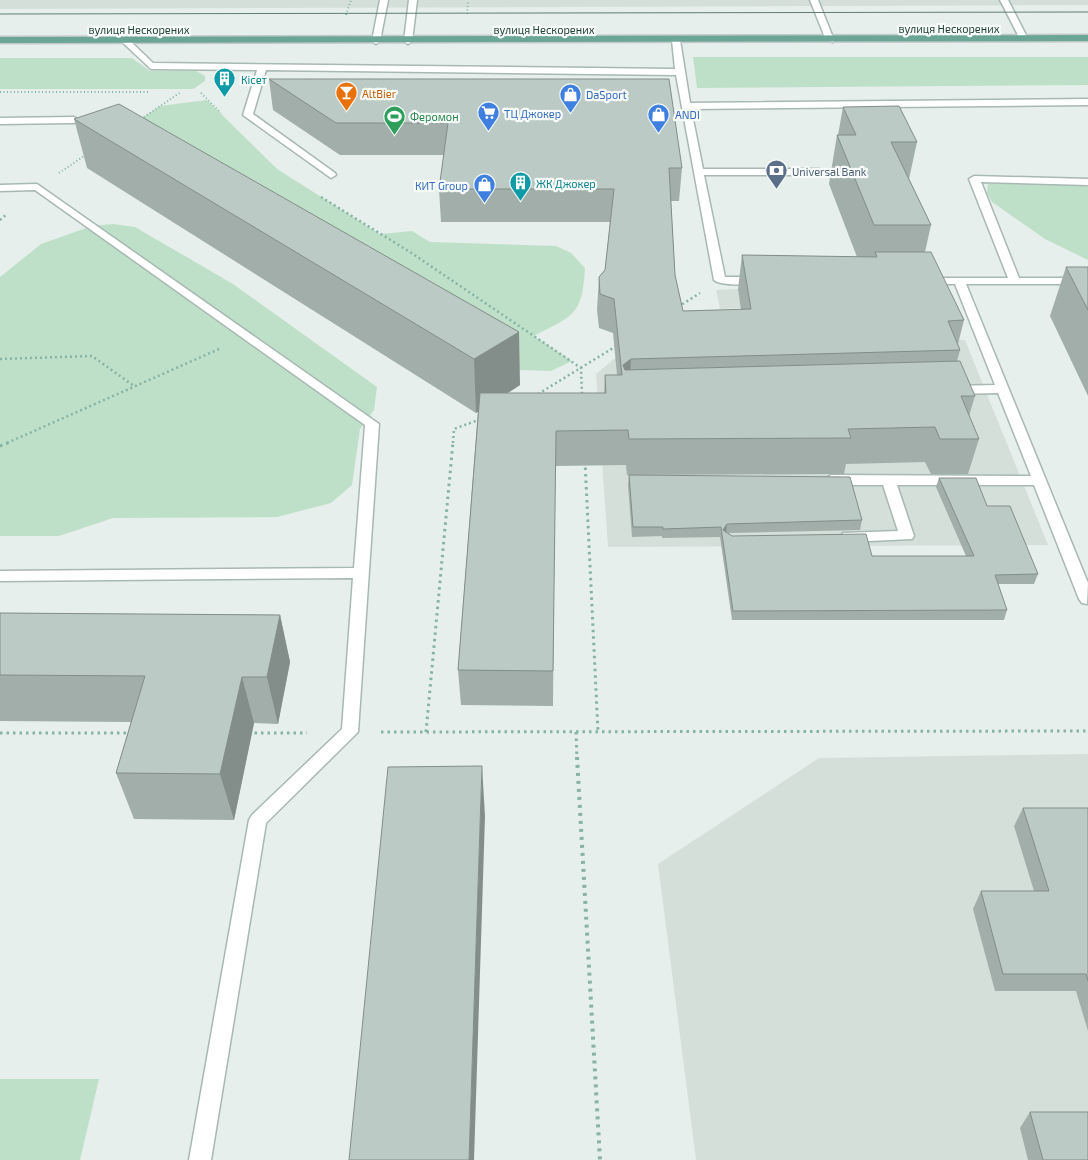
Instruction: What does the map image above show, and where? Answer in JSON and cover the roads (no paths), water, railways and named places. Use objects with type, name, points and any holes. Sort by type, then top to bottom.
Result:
[{"type":"main road","name":"вулиця Нескорених","points":[[0,40],[376,41],[1088,38]]},
{"type":"lane","points":[[376,41],[384,0]]},
{"type":"lane","points":[[408,40],[413,0]]},
{"type":"lane","points":[[814,0],[830,40]]},
{"type":"lane","points":[[1004,0],[1024,39]]},
{"type":"lane","points":[[124,40],[151,66],[680,72]]},
{"type":"lane","points":[[676,40],[698,172],[720,280],[770,280]]},
{"type":"lane","points":[[262,67],[248,115],[331,175]]},
{"type":"lane","points":[[686,106],[1088,102]]},
{"type":"lane","points":[[0,121],[74,120]]},
{"type":"lane","points":[[698,172],[819,172]]},
{"type":"lane","points":[[1015,281],[974,179],[1088,182]]},
{"type":"lane","points":[[0,188],[37,187],[372,424],[350,732],[258,820],[200,1160]]},
{"type":"lane","points":[[909,281],[1088,281]]},
{"type":"lane","points":[[959,281],[1087,599]]},
{"type":"lane","points":[[944,390],[1003,389]]},
{"type":"lane","points":[[819,480],[1040,480]]},
{"type":"lane","points":[[829,538],[907,536],[888,480]]},
{"type":"lane","points":[[0,576],[362,573]]},
{"type":"tram line","points":[[0,14],[1088,12]]},
{"type":"place","name":"Кісет","points":[[225,98]]},
{"type":"place","name":"AltBier","points":[[346,112]]},
{"type":"place","name":"DaSport","points":[[570,113]]},
{"type":"place","name":"ТЦ Джокер","points":[[488,132]]},
{"type":"place","name":"ANDI","points":[[659,133]]},
{"type":"place","name":"Феромон","points":[[394,135]]},
{"type":"place","name":"Universal Bank","points":[[776,190]]},
{"type":"place","name":"ЖК Джокер","points":[[520,202]]},
{"type":"place","name":"КИТ Group","points":[[484,204]]}]
